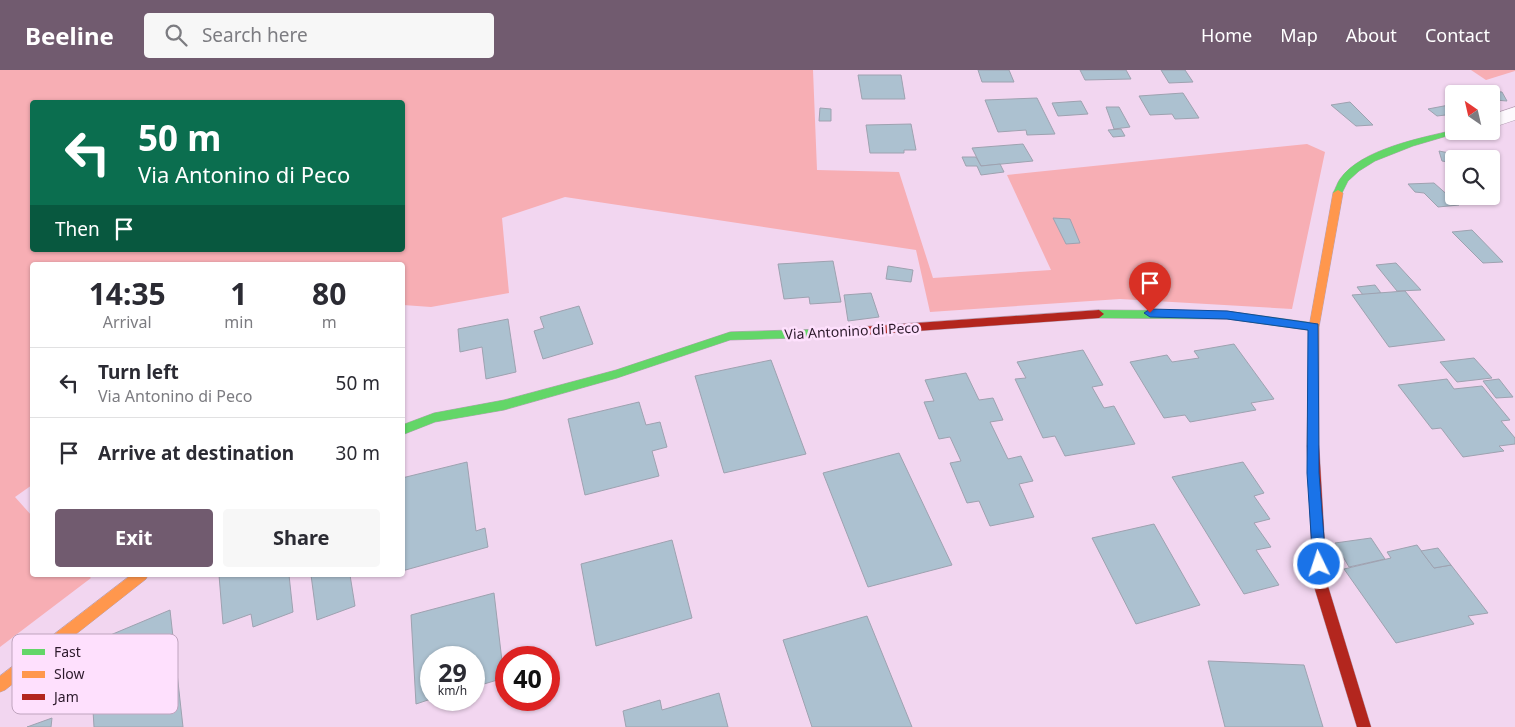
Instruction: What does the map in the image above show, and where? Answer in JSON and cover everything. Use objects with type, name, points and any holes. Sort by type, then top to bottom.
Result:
[{"type":"street","points":[[1500,119],[1515,113]]},
{"type":"street","points":[[1364,727],[1320,583],[1313,473],[1314,327],[1339,187],[1348,173],[1370,158],[1445,136]]},
{"type":"street","name":"Via Antonino di Peco","points":[[405,429],[434,418],[504,405],[617,374],[730,336],[789,336],[1104,314],[1156,313],[1227,315],[1314,327]]},
{"type":"street","points":[[65,634],[137,577]]},
{"type":"street","points":[[0,685],[12,676]]},
{"type":"shaded area","points":[[0,70],[813,70],[817,170],[899,172],[933,278],[1051,270],[1007,175],[1307,144],[1325,152],[1292,309],[1120,299],[930,312],[916,250],[565,197],[502,218],[509,293],[431,307],[405,305],[405,262],[30,262],[30,486],[15,497],[30,514],[30,577],[91,578],[17,634],[12,634],[12,638],[0,647]]},
{"type":"shaded area","points":[[1471,70],[1515,70],[1515,71],[1486,80]]},
{"type":"building","points":[[978,70],[1009,70],[1014,82],[982,82]]},
{"type":"building","points":[[1080,70],[1126,70],[1131,79],[1085,80]]},
{"type":"building","points":[[1161,70],[1185,70],[1193,82],[1169,83]]},
{"type":"building","points":[[858,75],[901,75],[905,99],[862,99]]},
{"type":"building","points":[[1500,92],[1502,92],[1507,101],[1500,100]]},
{"type":"building","points":[[1183,93],[1199,118],[1175,119],[1172,114],[1150,115],[1139,96]]},
{"type":"building","points":[[1037,98],[1055,134],[1027,135],[1026,130],[998,132],[985,100]]},
{"type":"building","points":[[1081,101],[1088,114],[1058,116],[1052,103]]},
{"type":"building","points":[[1350,102],[1373,125],[1356,126],[1331,105]]},
{"type":"building","points":[[1445,106],[1445,115],[1437,116],[1428,109]]},
{"type":"building","points":[[1106,107],[1119,107],[1130,127],[1114,129]]},
{"type":"building","points":[[820,108],[831,109],[831,121],[819,121]]},
{"type":"building","points":[[911,124],[916,150],[904,150],[904,153],[870,153],[866,125]]},
{"type":"building","points":[[1121,129],[1125,136],[1113,137],[1108,130]]},
{"type":"building","points":[[1023,144],[1033,161],[981,166],[972,148]]},
{"type":"building","points":[[1439,151],[1445,152],[1445,162],[1442,161]]},
{"type":"building","points":[[962,157],[976,157],[981,166],[1000,164],[1004,172],[981,175],[977,166],[966,166]]},
{"type":"building","points":[[1434,183],[1445,193],[1445,205],[1459,205],[1438,207],[1424,193],[1415,192],[1408,184]]},
{"type":"building","points":[[1053,218],[1070,219],[1080,243],[1066,244]]},
{"type":"building","points":[[1472,230],[1503,262],[1483,263],[1452,232]]},
{"type":"building","points":[[833,261],[841,302],[810,304],[809,297],[784,299],[778,264]]},
{"type":"building","points":[[1396,263],[1421,290],[1397,291],[1376,265]]},
{"type":"building","points":[[888,266],[913,270],[911,282],[886,279]]},
{"type":"building","points":[[1375,285],[1381,293],[1363,295],[1357,287]]},
{"type":"building","points":[[1405,291],[1445,340],[1389,347],[1352,295]]},
{"type":"building","points":[[871,293],[879,317],[848,321],[844,295]]},
{"type":"building","points":[[579,306],[593,344],[543,359],[534,331],[544,328],[540,317]]},
{"type":"building","points":[[508,319],[516,372],[486,379],[482,347],[460,352],[458,329]]},
{"type":"building","points":[[1234,344],[1274,399],[1251,403],[1256,410],[1190,422],[1185,415],[1164,418],[1130,362],[1167,355],[1172,362],[1199,358],[1194,351]]},
{"type":"building","points":[[1083,350],[1103,385],[1092,387],[1104,408],[1114,406],[1135,444],[1065,456],[1055,436],[1043,438],[1015,379],[1026,378],[1017,362]]},
{"type":"building","points":[[1474,358],[1492,378],[1457,382],[1440,362]]},
{"type":"building","points":[[771,360],[806,454],[724,473],[695,376]]},
{"type":"building","points":[[966,373],[979,400],[993,398],[1003,420],[990,422],[1008,459],[1021,456],[1033,481],[1019,484],[1034,517],[990,526],[979,501],[967,503],[950,463],[961,461],[950,437],[939,439],[924,402],[934,401],[925,380]]},
{"type":"building","points":[[1447,379],[1454,389],[1482,386],[1510,420],[1501,421],[1515,438],[1515,444],[1499,446],[1504,451],[1463,457],[1441,428],[1432,429],[1398,385]]},
{"type":"building","points":[[1499,379],[1513,397],[1496,398],[1483,381]]},
{"type":"building","points":[[639,402],[646,425],[660,422],[667,447],[652,451],[659,476],[585,495],[568,419]]},
{"type":"building","points":[[899,453],[952,565],[868,587],[823,473]]},
{"type":"building","points":[[467,462],[476,531],[485,528],[488,547],[405,570],[405,477]]},
{"type":"building","points":[[1243,462],[1264,493],[1254,496],[1270,519],[1254,523],[1271,547],[1256,550],[1279,585],[1244,594],[1172,477]]},
{"type":"building","points":[[1154,524],[1200,605],[1136,624],[1092,538]]},
{"type":"building","points":[[1371,538],[1385,559],[1349,567],[1335,543]]},
{"type":"building","points":[[672,540],[692,618],[596,646],[581,564]]},
{"type":"building","points":[[1417,545],[1434,568],[1451,565],[1488,613],[1468,616],[1474,624],[1396,643],[1344,569],[1391,558],[1387,552]]},
{"type":"building","points":[[1438,548],[1451,565],[1434,568],[1421,551]]},
{"type":"building","points":[[219,577],[289,577],[293,612],[253,627],[251,614],[223,624]]},
{"type":"building","points":[[311,577],[350,577],[355,606],[317,620]]},
{"type":"building","points":[[494,593],[500,646],[495,646],[495,681],[485,684],[485,646],[420,646],[420,703],[416,704],[411,615]]},
{"type":"building","points":[[170,610],[173,634],[113,634]]},
{"type":"building","points":[[867,616],[912,727],[812,727],[783,640]]},
{"type":"building","points":[[1208,661],[1304,665],[1323,727],[1225,727]]},
{"type":"building","points":[[178,682],[183,727],[94,727],[93,714],[178,714]]},
{"type":"building","points":[[719,693],[728,727],[626,727],[623,711],[660,700],[662,710]]},
{"type":"building","points":[[52,718],[51,727],[27,727]]},
{"type":"traffic: fast","points":[[1338,193],[1344,180],[1356,169],[1372,159],[1410,144],[1445,135]]},
{"type":"traffic: fast","points":[[1099,314],[1227,315],[1314,327]]},
{"type":"traffic: fast","points":[[405,429],[434,418],[504,405],[617,374],[730,336],[832,333]]},
{"type":"traffic: slow","points":[[1313,446],[1314,327],[1338,193]]},
{"type":"traffic: slow","points":[[65,634],[138,577]]},
{"type":"traffic: slow","points":[[0,685],[12,676]]},
{"type":"traffic: jam","points":[[832,333],[1099,314]]},
{"type":"traffic: jam","points":[[1313,446],[1320,583],[1364,727]]},
{"type":"route","points":[[1150,313],[1227,315],[1314,327],[1313,473],[1319,564]]}]
